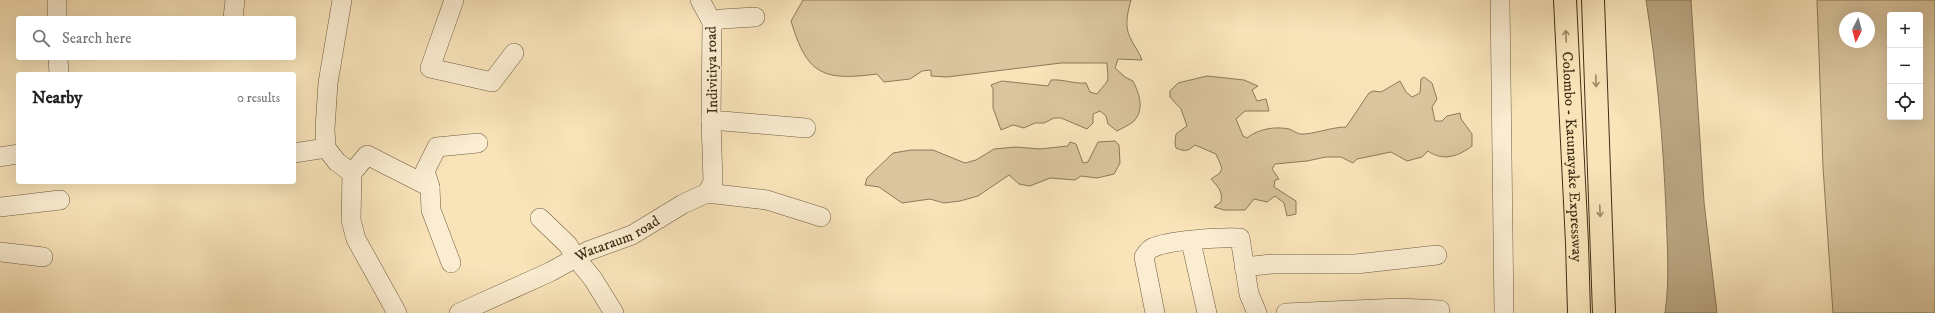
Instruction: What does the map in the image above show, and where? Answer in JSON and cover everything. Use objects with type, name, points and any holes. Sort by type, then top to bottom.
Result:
[{"type":"highway","name":"Colombo - Katunayake Expressway","points":[[1564,0],[1577,243],[1579,313]]},
{"type":"highway","name":"Colombo - Katunayake Expressway","points":[[1594,0],[1604,313]]},
{"type":"street","points":[[57,0],[57,16]]},
{"type":"street","points":[[233,16],[234,0]]},
{"type":"street","points":[[342,0],[328,83],[325,129],[326,148],[338,162],[352,173]]},
{"type":"street","points":[[454,0],[430,68],[492,82],[514,53]]},
{"type":"street","name":"Indivitiya road","points":[[700,0],[712,22],[711,120],[806,128]]},
{"type":"street","points":[[1500,0],[1504,313]]},
{"type":"street","points":[[712,22],[721,19],[755,17]]},
{"type":"street","points":[[58,60],[59,72]]},
{"type":"street","points":[[711,120],[713,182],[707,193],[767,200],[822,217]]},
{"type":"street","points":[[451,263],[431,210],[430,187],[425,171],[436,147],[478,143]]},
{"type":"street","points":[[296,153],[326,148]]},
{"type":"street","points":[[0,157],[16,154]]},
{"type":"street","points":[[397,313],[356,239],[351,220],[352,173],[367,155],[430,187]]},
{"type":"street","name":"Wataraum road","points":[[459,313],[550,272],[588,251],[632,235],[682,204],[707,193]]},
{"type":"street","points":[[0,207],[60,200]]},
{"type":"street","points":[[540,218],[568,245],[576,258],[593,279],[614,313]]},
{"type":"street","points":[[1155,313],[1144,257],[1151,248],[1172,242],[1191,242],[1226,238],[1240,238],[1249,294],[1257,313]]},
{"type":"street","points":[[1191,242],[1207,313]]},
{"type":"street","points":[[0,252],[43,257]]},
{"type":"street","points":[[1244,267],[1272,264],[1356,264],[1437,254]]},
{"type":"street","points":[[1286,313],[1398,308],[1440,310]]},
{"type":"shaded area","points":[[803,0],[1131,0],[1127,18],[1127,28],[1131,40],[1142,60],[1118,59],[1115,68],[1125,77],[1133,81],[1140,101],[1139,111],[1134,121],[1117,131],[1108,124],[1106,116],[1100,111],[1093,114],[1093,123],[1087,129],[1061,118],[1054,118],[1044,123],[1035,123],[1024,128],[1013,125],[1001,130],[993,108],[993,89],[991,85],[1002,81],[1048,86],[1051,80],[1060,80],[1086,83],[1090,92],[1097,94],[1108,80],[1107,63],[1061,63],[947,77],[931,76],[931,70],[922,71],[910,79],[884,82],[877,74],[858,76],[830,75],[811,63],[797,39],[791,21]]},
{"type":"shaded area","points":[[1646,0],[1691,0],[1704,202],[1717,313],[1665,313],[1667,300],[1668,261],[1663,157],[1659,105]]},
{"type":"shaded area","points":[[1817,0],[1935,0],[1935,313],[1833,313],[1823,167]]},
{"type":"shaded area","points":[[1207,76],[1244,80],[1258,86],[1252,90],[1257,101],[1266,99],[1269,111],[1245,111],[1236,119],[1243,136],[1247,138],[1261,130],[1272,128],[1284,128],[1299,134],[1305,134],[1346,127],[1369,93],[1373,91],[1381,92],[1400,81],[1406,92],[1412,97],[1420,93],[1421,79],[1424,77],[1432,83],[1437,99],[1432,107],[1435,121],[1442,121],[1447,116],[1460,113],[1461,119],[1472,134],[1472,146],[1456,155],[1445,157],[1428,151],[1422,157],[1407,161],[1391,152],[1357,159],[1353,163],[1341,157],[1326,157],[1307,161],[1275,164],[1272,169],[1279,179],[1275,180],[1274,187],[1296,201],[1296,214],[1287,216],[1284,203],[1275,196],[1267,202],[1254,199],[1245,210],[1224,210],[1214,207],[1221,202],[1219,189],[1211,179],[1220,173],[1222,168],[1216,154],[1195,145],[1188,150],[1182,150],[1176,148],[1175,143],[1176,134],[1187,126],[1181,109],[1170,97],[1170,91],[1178,83]]},
{"type":"shaded area","points":[[1115,141],[1119,145],[1120,163],[1114,174],[1097,178],[1081,176],[1075,180],[1050,178],[1030,186],[1019,184],[1009,175],[978,196],[960,201],[944,203],[930,199],[902,203],[879,187],[865,185],[867,178],[893,153],[911,150],[933,150],[965,163],[976,160],[994,149],[1016,147],[1040,149],[1068,146],[1070,142],[1076,144],[1083,163],[1088,162],[1098,142]]}]
